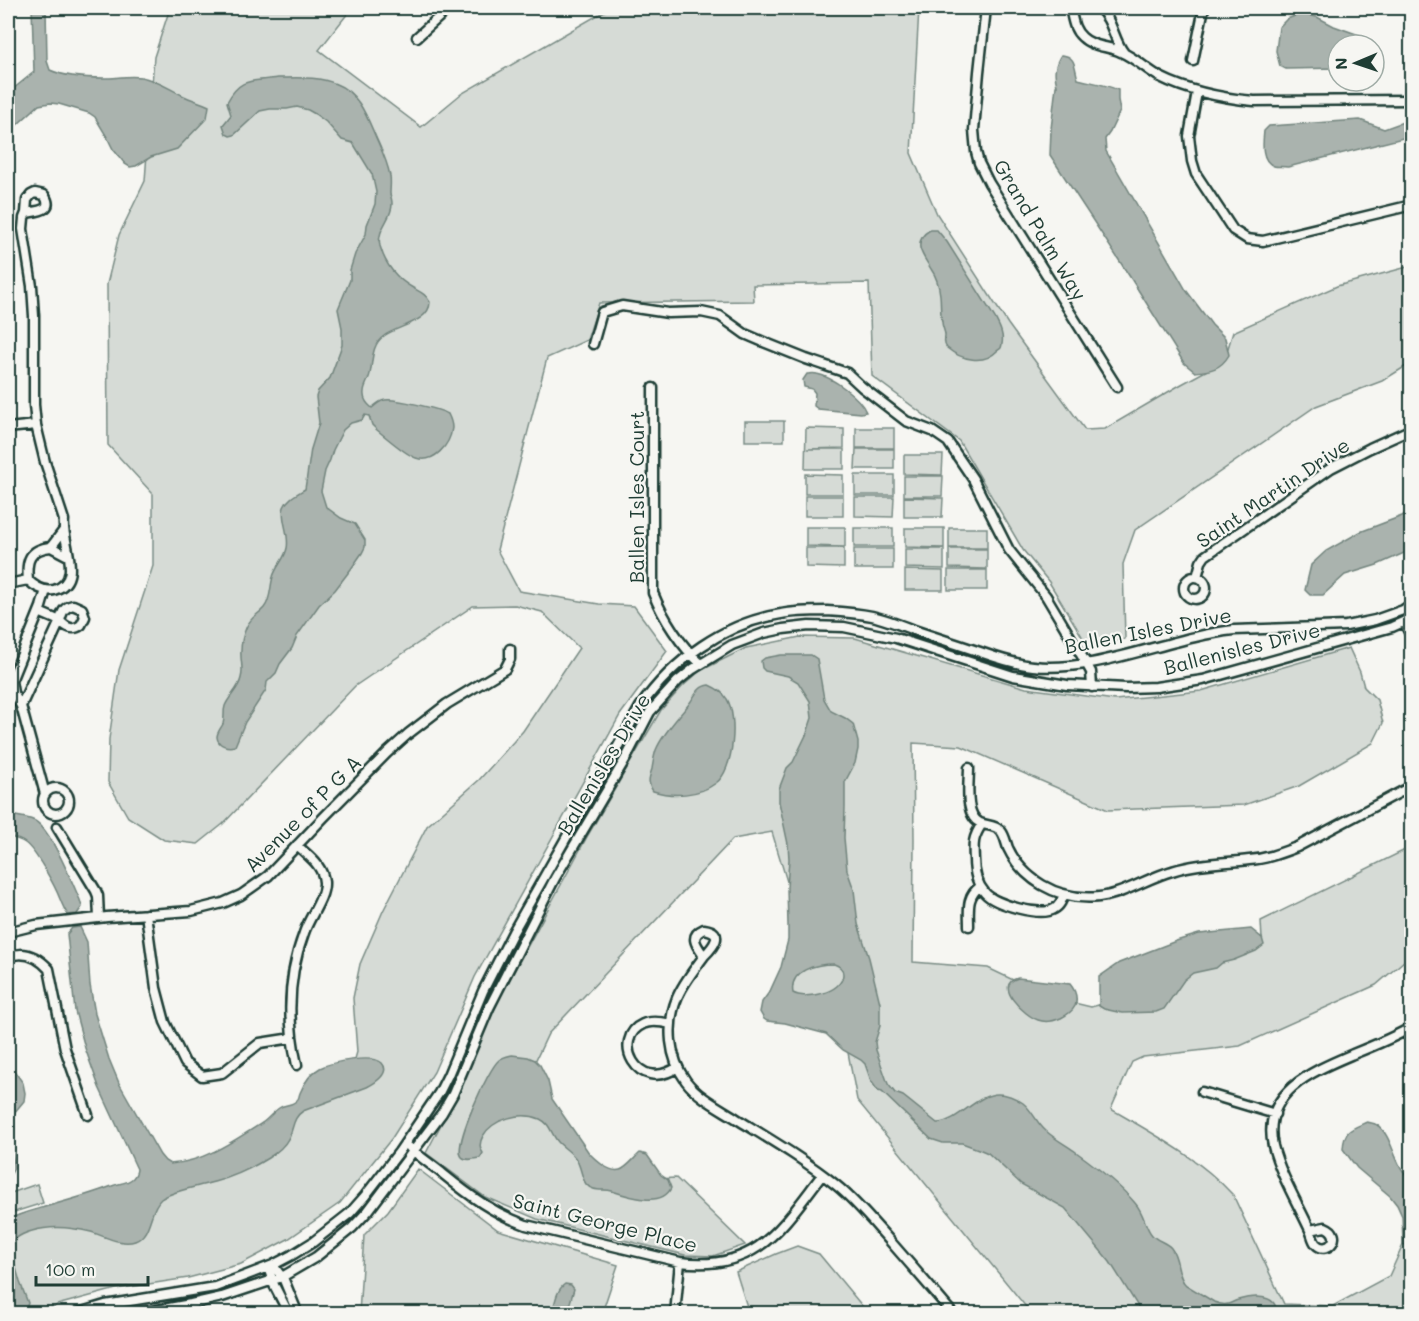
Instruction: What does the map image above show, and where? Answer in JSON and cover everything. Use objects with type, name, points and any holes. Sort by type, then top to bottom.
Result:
[{"type":"street","points":[[417,37],[449,8]]},
{"type":"street","name":"Grand Palm Way","points":[[986,8],[974,130],[979,163],[989,183],[1118,387]]},
{"type":"street","points":[[1070,8],[1074,25],[1082,38],[1090,43],[1125,54],[1161,77],[1197,92],[1254,101],[1412,100]]},
{"type":"street","points":[[1099,8],[1111,23],[1118,45],[1125,54]]},
{"type":"street","points":[[1193,61],[1204,8]]},
{"type":"street","points":[[1197,92],[1189,136],[1189,148],[1196,174],[1228,224],[1247,239],[1263,241],[1412,205]]},
{"type":"street","points":[[26,213],[23,229],[33,296],[36,425],[45,462],[64,520],[71,566],[69,578],[62,586],[51,590],[35,587],[28,580],[27,568],[30,557],[37,550],[51,547],[68,556]]},
{"type":"street","points":[[593,344],[602,312],[622,306],[668,313],[701,312],[720,316],[745,334],[847,373],[906,421],[932,431],[948,442],[973,478],[1009,550],[1046,596],[1086,663],[1091,672],[1092,687]]},
{"type":"street","name":"Ballen Isles Court","points":[[653,388],[653,593],[658,606],[690,654],[701,664]]},
{"type":"street","points":[[8,428],[36,425]]},
{"type":"street","name":"Saint Martin Drive","points":[[1197,577],[1201,561],[1205,556],[1331,468],[1370,447],[1412,429]]},
{"type":"street","points":[[51,547],[64,530]]},
{"type":"street","points":[[8,584],[28,580]]},
{"type":"street","points":[[45,794],[21,706],[12,693],[11,681],[46,590]]},
{"type":"street","points":[[1412,604],[1403,610],[1410,620],[1407,628],[1412,638]]},
{"type":"street","name":"Ballen Isles Drive","points":[[1006,660],[1032,666],[1086,663],[1219,631],[1346,626],[1376,620],[1403,610]]},
{"type":"street","name":"Ballenisles Drive","points":[[75,1314],[105,1305],[215,1287],[271,1266],[313,1242],[350,1213],[405,1143],[439,1093],[483,991],[508,942],[640,707],[657,685],[690,654],[730,630],[762,618],[806,611],[842,611],[872,616],[1006,660]]},
{"type":"street","points":[[21,706],[60,621],[39,612]]},
{"type":"street","name":"Ballenisles Drive","points":[[136,1314],[222,1297],[282,1277],[316,1257],[352,1228],[368,1211],[442,1113],[453,1094],[489,1008],[555,878],[626,758],[650,712],[678,681],[732,645],[764,633],[783,629],[809,626],[844,627],[896,638],[1013,676],[1067,686],[1156,687],[1203,680],[1410,620]]},
{"type":"street","name":"Avenue of P G A","points":[[8,932],[36,925],[204,908],[241,895],[268,876],[408,734],[447,704],[505,669],[510,659],[510,650]]},
{"type":"street","points":[[969,768],[970,813],[974,818],[982,824],[1000,830],[1018,865],[1031,878],[1052,890],[1075,897],[1101,897],[1125,890],[1173,870],[1280,854],[1412,786]]},
{"type":"street","points":[[982,824],[975,833],[973,844],[974,872],[980,887],[993,900],[1012,908],[1047,912],[1057,907],[1064,894]]},
{"type":"street","points":[[57,827],[96,891],[99,918]]},
{"type":"street","points":[[297,845],[317,863],[323,875],[324,886],[299,945],[295,965],[291,996],[292,1038],[297,1065]]},
{"type":"street","points":[[969,926],[970,900],[980,887]]},
{"type":"street","points":[[146,914],[156,988],[165,1022],[184,1063],[202,1076],[222,1073],[260,1043],[292,1038]]},
{"type":"street","points":[[8,957],[12,954],[29,954],[49,969],[65,1049],[88,1115]]},
{"type":"street","points":[[704,956],[682,988],[671,1024],[672,1045],[678,1067],[687,1082],[704,1098],[800,1159],[837,1186],[872,1221],[953,1314]]},
{"type":"street","points":[[671,1024],[650,1022],[639,1025],[630,1038],[629,1053],[633,1063],[645,1073],[662,1074],[678,1067]]},
{"type":"street","points":[[1310,1230],[1274,1146],[1272,1125],[1284,1095],[1303,1077],[1409,1029],[1412,1040]]},
{"type":"street","points":[[1202,1092],[1275,1114]]},
{"type":"street","name":"Saint George Place","points":[[405,1143],[478,1202],[512,1220],[680,1262],[705,1264],[745,1254],[771,1238],[822,1175]]},
{"type":"street","points":[[675,1314],[680,1262]]},
{"type":"street","points":[[271,1266],[282,1277],[298,1314]]},
{"type":"street","points":[[271,1266],[272,1280],[289,1314]]},
{"type":"shaded area","points":[[32,8],[46,8],[47,61],[50,70],[83,77],[147,78],[209,106],[207,118],[177,149],[151,157],[130,167],[113,149],[95,117],[59,104],[39,105],[8,133],[8,93],[34,72]]},
{"type":"shaded area","points":[[170,8],[352,8],[319,50],[421,127],[461,94],[610,8],[919,8],[911,153],[937,214],[1008,324],[1085,430],[1105,429],[1224,361],[1233,332],[1337,286],[1411,266],[1411,363],[1382,381],[1316,406],[1135,530],[1123,564],[1125,639],[1089,648],[1049,582],[1023,550],[959,441],[872,376],[869,283],[753,285],[754,301],[599,303],[587,340],[547,358],[497,550],[519,591],[599,604],[634,606],[667,651],[620,715],[475,977],[434,1072],[392,1138],[340,1203],[288,1239],[241,1264],[188,1278],[116,1289],[57,1305],[46,1313],[8,1314],[8,1228],[123,1198],[274,1128],[353,1066],[357,1052],[353,998],[360,964],[383,911],[427,826],[479,780],[523,731],[579,648],[542,612],[515,605],[473,606],[355,686],[223,824],[198,844],[164,840],[128,817],[108,782],[109,739],[119,670],[153,566],[153,494],[108,445],[107,284],[119,235],[145,181],[154,57]]},
{"type":"shaded area","points":[[1300,14],[1317,17],[1353,33],[1326,33],[1326,68],[1286,69],[1280,66],[1276,51],[1279,27],[1287,19]]},
{"type":"shaded area","points":[[1061,55],[1072,60],[1078,79],[1118,90],[1120,111],[1105,139],[1106,151],[1186,290],[1212,325],[1225,338],[1229,355],[1215,368],[1195,372],[1184,363],[1050,155],[1057,86],[1055,70]]},
{"type":"shaded area","points":[[278,78],[329,81],[344,88],[357,101],[367,116],[382,150],[390,176],[392,208],[380,234],[382,253],[397,276],[425,295],[430,302],[429,309],[419,319],[390,332],[377,344],[364,397],[372,408],[381,401],[390,400],[436,409],[448,414],[452,428],[448,441],[440,452],[423,459],[416,458],[402,450],[372,425],[369,416],[365,415],[362,420],[351,423],[343,430],[325,471],[321,491],[326,507],[341,518],[355,524],[365,540],[365,547],[335,590],[319,605],[297,636],[276,673],[267,682],[266,690],[245,722],[235,746],[229,747],[219,742],[217,735],[223,724],[225,706],[241,678],[243,636],[250,621],[266,605],[274,573],[286,552],[288,543],[283,516],[284,507],[290,499],[305,489],[311,449],[319,423],[316,397],[318,391],[330,378],[342,345],[342,328],[338,309],[350,280],[350,270],[355,254],[366,234],[375,204],[376,192],[372,174],[353,143],[342,140],[326,122],[308,110],[297,107],[260,111],[234,135],[226,134],[223,125],[231,115],[227,102],[237,88],[255,80]]},
{"type":"shaded area","points":[[1360,120],[1384,129],[1403,122],[1411,123],[1411,136],[1288,167],[1274,166],[1266,160],[1264,155],[1264,131],[1269,126]]},
{"type":"shaded area","points":[[930,230],[937,230],[947,242],[1002,333],[1001,348],[986,358],[972,359],[959,356],[945,345],[938,285],[920,248],[922,238]]},
{"type":"shaded area","points":[[807,374],[823,376],[838,383],[858,400],[866,412],[818,409],[814,406],[815,393],[812,389],[804,387],[803,380]]},
{"type":"shaded area","points":[[745,421],[784,421],[784,441],[745,441]]},
{"type":"shaded area","points":[[806,428],[844,429],[844,448],[807,449],[844,449],[844,469],[805,469]]},
{"type":"shaded area","points":[[856,428],[894,428],[894,448],[856,448]]},
{"type":"shaded area","points":[[856,449],[894,449],[894,469],[855,469]]},
{"type":"shaded area","points":[[904,455],[943,455],[942,475],[904,474]]},
{"type":"shaded area","points":[[805,474],[843,475],[843,494],[805,494]]},
{"type":"shaded area","points":[[855,475],[894,475],[894,495],[855,495]]},
{"type":"shaded area","points":[[904,476],[943,476],[942,496],[904,496]]},
{"type":"shaded area","points":[[805,496],[843,496],[843,516],[805,516]]},
{"type":"shaded area","points":[[855,497],[894,497],[893,517],[855,516]]},
{"type":"shaded area","points":[[904,497],[943,498],[942,517],[904,517]]},
{"type":"shaded area","points":[[1411,509],[1411,550],[1377,565],[1345,575],[1323,595],[1310,595],[1305,590],[1311,565],[1326,551],[1360,532],[1402,516]]},
{"type":"shaded area","points":[[806,527],[845,527],[845,547],[806,546]]},
{"type":"shaded area","points":[[854,528],[893,528],[893,547],[854,547]]},
{"type":"shaded area","points":[[905,528],[944,528],[944,548],[905,547]]},
{"type":"shaded area","points":[[949,528],[987,528],[987,548],[949,548]]},
{"type":"shaded area","points":[[806,548],[844,548],[844,568],[806,567]]},
{"type":"shaded area","points":[[854,549],[893,549],[893,569],[854,569]]},
{"type":"shaded area","points":[[905,549],[944,549],[944,569],[905,568]]},
{"type":"shaded area","points":[[949,549],[987,549],[987,569],[949,568]]},
{"type":"shaded area","points":[[905,570],[943,571],[943,590],[905,590]]},
{"type":"shaded area","points":[[948,570],[987,570],[987,590],[948,590]]},
{"type":"shaded area","points":[[800,637],[855,638],[1026,688],[1115,700],[1201,691],[1349,648],[1364,687],[1377,700],[1383,723],[1373,743],[1299,786],[1244,805],[1108,810],[961,746],[913,743],[913,962],[988,968],[1049,997],[1091,1007],[1159,989],[1262,939],[1261,921],[1411,847],[1411,955],[1376,985],[1240,1046],[1143,1057],[1132,1062],[1111,1109],[1191,1158],[1233,1195],[1284,1304],[1333,1306],[1389,1276],[1403,1245],[1411,1239],[1411,1313],[1031,1313],[857,1100],[846,1042],[786,988],[795,908],[772,832],[733,839],[548,1034],[525,1083],[592,1169],[633,1180],[676,1178],[745,1245],[713,1256],[685,1255],[537,1219],[485,1197],[426,1153],[457,1094],[498,1001],[588,835],[661,710],[700,671],[746,648]]},
{"type":"shaded area","points":[[781,655],[811,655],[817,659],[824,699],[831,711],[853,724],[858,749],[855,763],[845,782],[844,838],[847,870],[854,890],[858,924],[880,1003],[880,1026],[875,1042],[876,1050],[888,1084],[895,1093],[903,1096],[937,1123],[952,1118],[990,1095],[1001,1094],[1017,1099],[1026,1106],[1046,1131],[1100,1170],[1129,1196],[1138,1207],[1152,1235],[1174,1252],[1181,1277],[1186,1285],[1221,1304],[1263,1297],[1273,1302],[1276,1313],[1141,1313],[1110,1262],[1065,1208],[1021,1184],[988,1153],[962,1143],[943,1143],[931,1139],[882,1092],[878,1091],[861,1060],[843,1050],[826,1034],[764,1019],[760,1012],[762,1002],[781,967],[788,940],[789,859],[779,802],[779,789],[812,718],[810,701],[798,682],[788,676],[765,671],[761,661]],"holes":[[[834,964],[839,966],[843,974],[837,986],[814,995],[793,993],[793,985],[799,974],[812,967]]]},
{"type":"shaded area","points":[[709,685],[719,690],[730,707],[733,730],[727,767],[716,783],[702,791],[677,795],[653,791],[649,778],[659,744],[697,692]]},
{"type":"shaded area","points":[[8,815],[35,821],[48,835],[80,900],[82,907],[77,914],[68,915],[50,878],[29,847],[15,838],[8,837]]},
{"type":"shaded area","points":[[80,927],[87,942],[95,1014],[109,1059],[119,1083],[160,1155],[170,1164],[207,1155],[241,1137],[279,1108],[294,1103],[307,1079],[320,1068],[342,1061],[361,1059],[377,1060],[384,1067],[385,1070],[381,1077],[367,1087],[299,1114],[284,1145],[262,1162],[228,1178],[179,1191],[161,1199],[154,1209],[145,1233],[135,1241],[119,1241],[84,1230],[54,1227],[20,1235],[11,1243],[8,1250],[8,1220],[17,1215],[126,1182],[135,1176],[137,1169],[99,1087],[75,1011],[67,934],[72,928]]},
{"type":"shaded area","points":[[1251,929],[1262,938],[1264,945],[1256,951],[1222,963],[1216,968],[1193,973],[1184,980],[1164,1009],[1156,1012],[1122,1013],[1099,1006],[1099,977],[1119,963],[1199,934]]},
{"type":"shaded area","points":[[1018,978],[1070,984],[1076,994],[1075,1006],[1056,1020],[1038,1020],[1019,1007],[1009,993],[1008,987],[1011,982]]},
{"type":"shaded area","points":[[8,1040],[10,1065],[23,1083],[25,1093],[24,1101],[14,1113],[10,1125],[14,1168],[8,1179],[8,1105],[11,1094],[8,1081]]},
{"type":"shaded area","points":[[512,1055],[528,1057],[540,1065],[548,1081],[552,1099],[595,1159],[607,1168],[620,1170],[640,1153],[647,1155],[661,1175],[668,1180],[671,1188],[666,1194],[660,1198],[644,1199],[588,1187],[574,1157],[556,1140],[546,1124],[533,1117],[516,1116],[500,1121],[483,1136],[480,1145],[483,1153],[480,1158],[462,1157],[460,1150],[466,1124],[480,1092],[499,1060]]},
{"type":"shaded area","points":[[1367,1122],[1376,1124],[1387,1136],[1401,1167],[1411,1179],[1411,1244],[1403,1245],[1402,1216],[1397,1205],[1390,1196],[1357,1168],[1343,1149],[1349,1131]]},
{"type":"shaded area","points":[[418,1169],[498,1230],[618,1265],[602,1313],[359,1314],[364,1235],[388,1211]]},
{"type":"shaded area","points":[[37,1184],[43,1203],[8,1214],[8,1194]]},
{"type":"shaded area","points":[[797,1246],[819,1254],[868,1313],[749,1313],[736,1272]]},
{"type":"shaded area","points":[[8,1250],[28,1303],[22,1313],[8,1313]]},
{"type":"shaded area","points":[[565,1284],[571,1285],[574,1289],[567,1313],[552,1313],[558,1293]]}]
